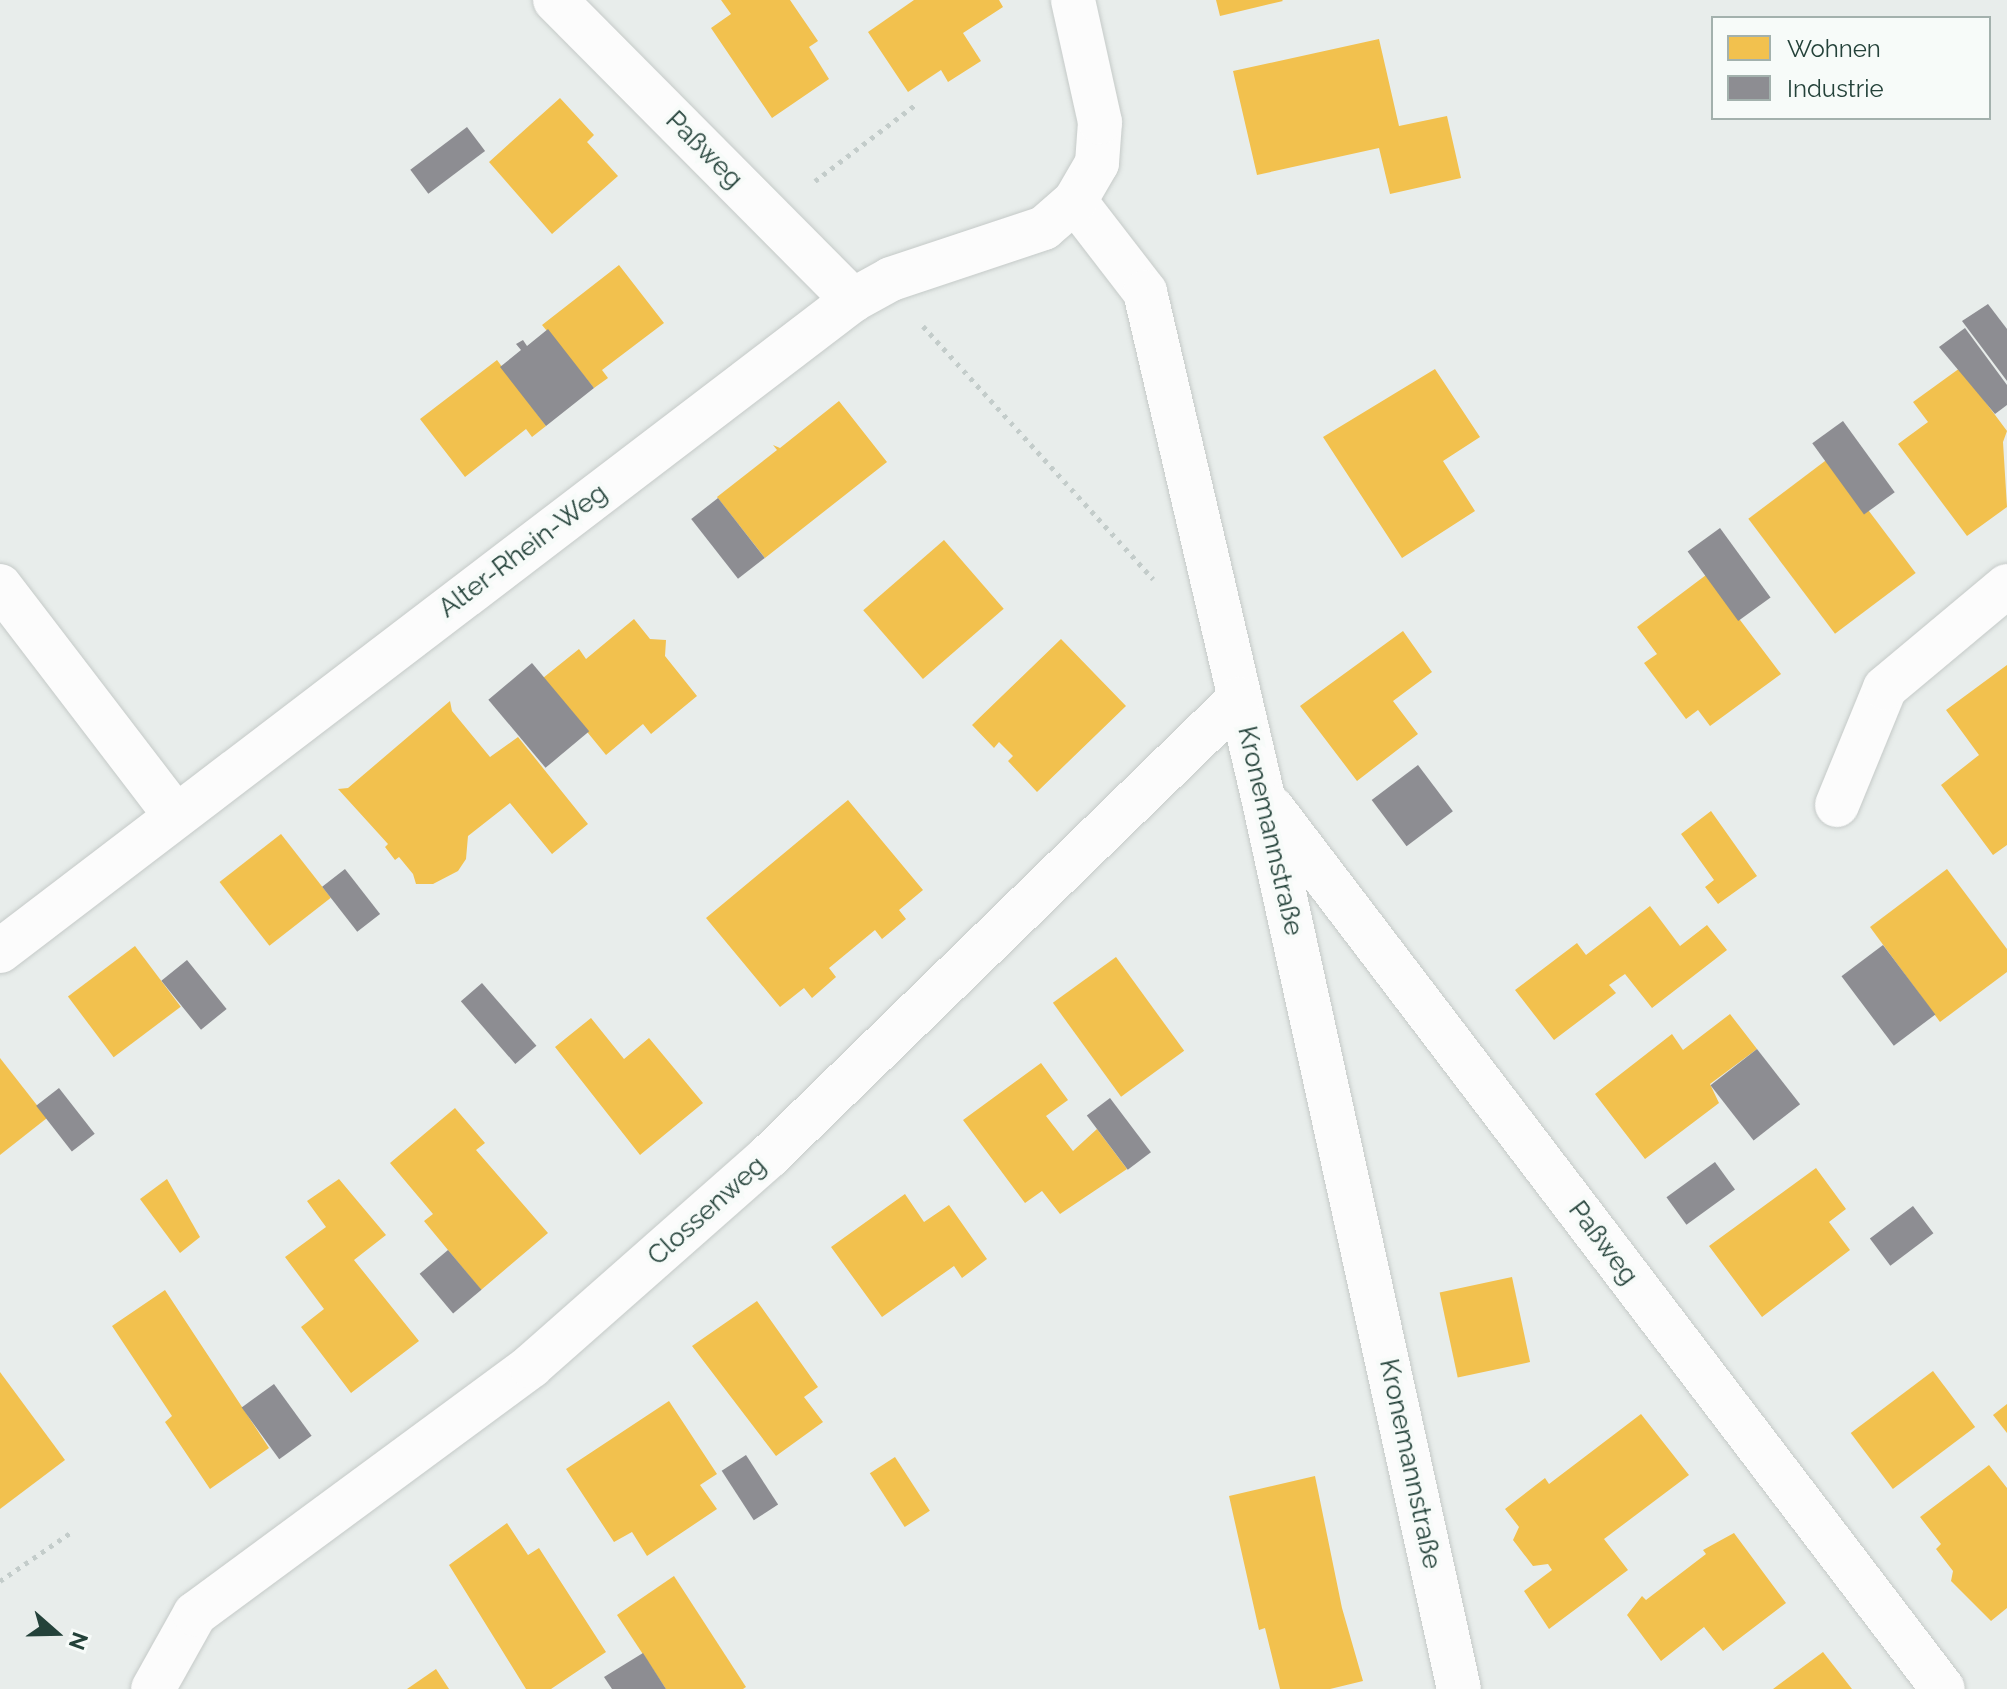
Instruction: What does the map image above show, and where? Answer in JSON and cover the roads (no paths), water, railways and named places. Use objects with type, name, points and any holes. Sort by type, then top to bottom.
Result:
[{"type":"street","name":"Paßweg","points":[[555,0],[853,300]]},
{"type":"street","points":[[1073,0],[1100,122],[1097,163],[1075,201]]},
{"type":"street","name":"Alter-Rhein-Weg","points":[[0,951],[853,300],[891,279],[1044,228],[1075,201]]},
{"type":"street","name":"Kronemannstraße","points":[[1075,201],[1108,251],[1145,292],[1263,797],[1459,1689]]},
{"type":"street","points":[[0,586],[175,815]]},
{"type":"street","points":[[1837,805],[1885,688],[2007,586]]},
{"type":"street","name":"Clossenweg","points":[[153,1689],[195,1614],[531,1366],[769,1156],[1239,699]]},
{"type":"street","name":"Paßweg","points":[[1263,797],[1943,1689]]}]
